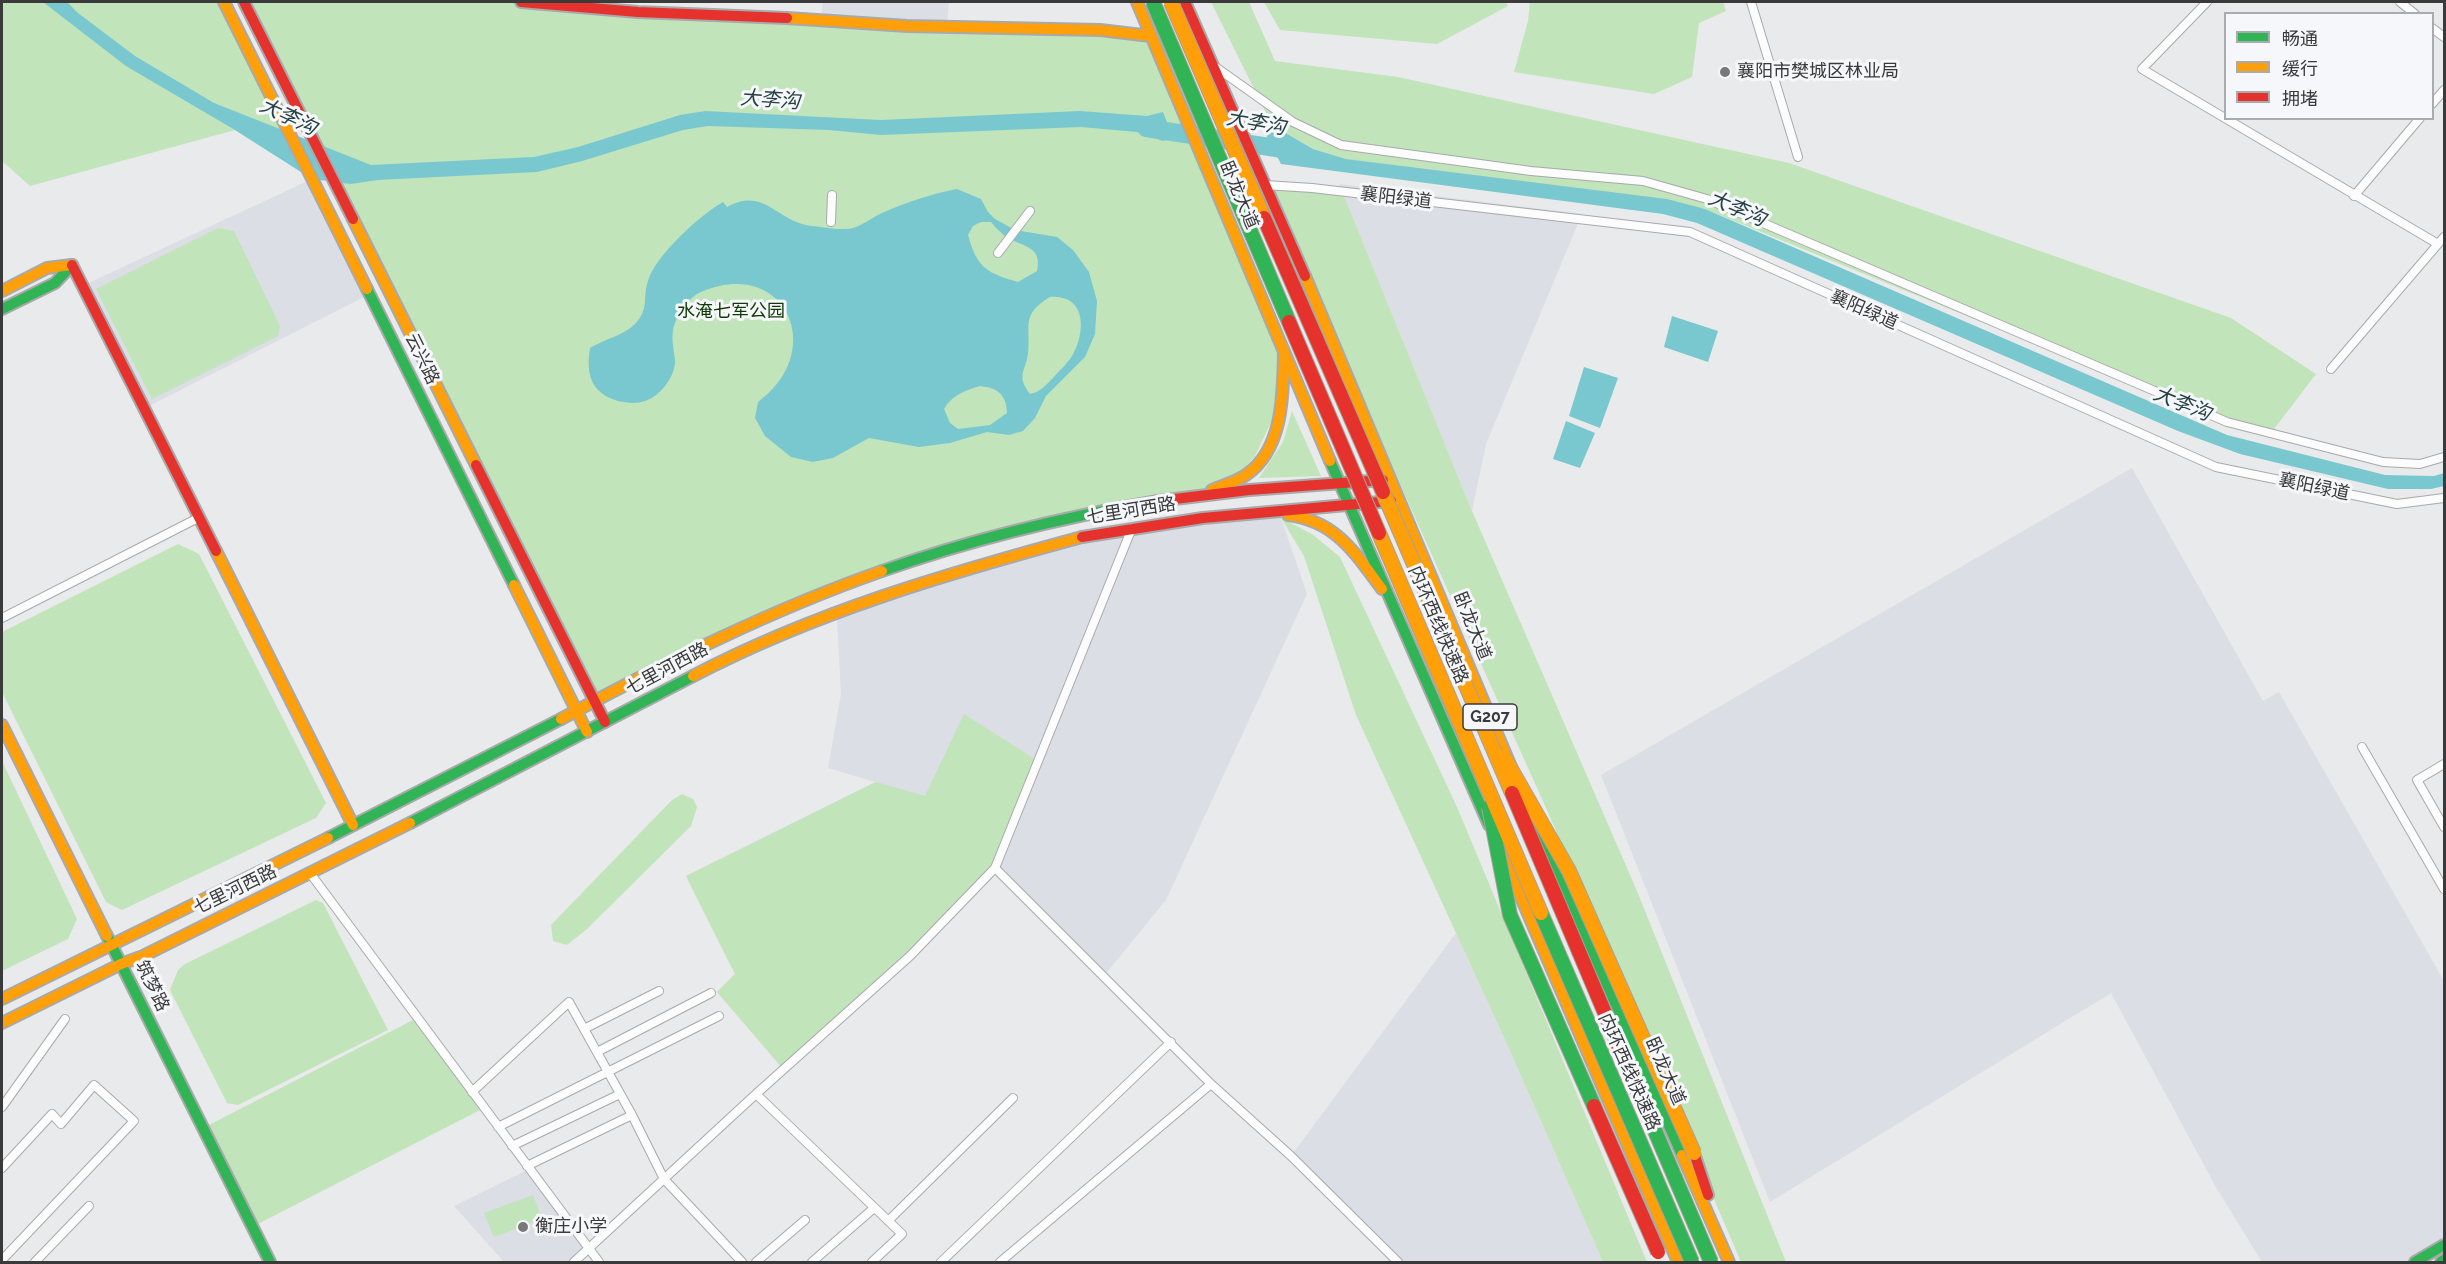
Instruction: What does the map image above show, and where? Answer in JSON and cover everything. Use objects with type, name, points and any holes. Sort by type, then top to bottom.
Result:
[{"type":"main road","name":"云兴路","points":[[224,2],[587,732]]},
{"type":"main road","name":"云兴路","points":[[244,2],[605,722]]},
{"type":"main road","points":[[522,2],[638,12],[907,26],[1100,30],[1152,36]]},
{"type":"main road","name":"卧龙大道","points":[[1137,2],[1349,505],[1678,1263]]},
{"type":"main road","name":"内环西线快速路","points":[[1153,2],[1483,779],[1692,1263]]},
{"type":"main road","name":"内环西线快速路","points":[[1171,2],[1473,702],[1711,1263]]},
{"type":"main road","name":"卧龙大道","points":[[1185,2],[1393,480],[1514,774],[1730,1263]]},
{"type":"main road","points":[[2,291],[47,268],[72,265]]},
{"type":"main road","points":[[2,309],[55,283],[72,265]]},
{"type":"main road","points":[[72,265],[353,825]]},
{"type":"main road","points":[[1202,494],[1249,474],[1267,451],[1282,417],[1284,350]]},
{"type":"main road","name":"七里河西路","points":[[2,999],[353,825],[697,648],[787,608],[916,560],[1087,513],[1202,494],[1340,482],[1393,480]]},
{"type":"main road","name":"七里河西路","points":[[2,1023],[143,956],[495,781],[720,662],[844,609],[971,567],[1084,536],[1243,514],[1400,500]]},
{"type":"main road","points":[[1243,514],[1300,515],[1326,525],[1348,546],[1391,601]]},
{"type":"main road","points":[[1473,702],[1569,871],[1694,1153],[1730,1263]]},
{"type":"main road","name":"筑梦路","points":[[2,725],[270,1263]]},
{"type":"main road","points":[[1483,779],[1510,915],[1661,1257]]},
{"type":"main road","points":[[2415,1263],[2445,1245]]},
{"type":"main road","points":[[2441,1263],[2445,1260]]},
{"type":"street","points":[[1751,2],[1798,157]]},
{"type":"street","points":[[2207,2],[2142,69],[2224,118]]},
{"type":"street","points":[[2400,2],[2412,12]]},
{"type":"street","points":[[1213,66],[1293,122],[1341,145],[1531,171],[1643,181],[1707,199],[2227,422],[2383,462],[2420,464],[2445,457]]},
{"type":"street","points":[[2434,103],[2445,90]]},
{"type":"street","points":[[2227,120],[2438,244]]},
{"type":"street","points":[[2354,196],[2418,120]]},
{"type":"street","name":"襄阳绿道","points":[[1265,185],[1312,188],[1690,232],[2216,467],[2397,504],[2445,498]]},
{"type":"street","points":[[831,222],[832,195]]},
{"type":"street","points":[[998,253],[1030,211]]},
{"type":"street","points":[[2331,369],[2445,237]]},
{"type":"street","points":[[2,618],[198,518]]},
{"type":"street","points":[[574,1263],[756,1094],[910,956],[994,868],[1132,528]]},
{"type":"street","points":[[2362,747],[2445,889]]},
{"type":"street","points":[[2445,764],[2417,780],[2445,827]]},
{"type":"street","points":[[994,868],[1211,1084],[1290,1156],[1398,1263]]},
{"type":"street","points":[[310,873],[599,1263]]},
{"type":"street","points":[[584,1029],[659,991]]},
{"type":"street","points":[[597,1052],[711,993]]},
{"type":"street","points":[[472,1092],[569,1002],[632,1115],[664,1179],[742,1263]]},
{"type":"street","points":[[498,1127],[719,1016]]},
{"type":"street","points":[[2,1107],[65,1019]]},
{"type":"street","points":[[940,1263],[1171,1042]]},
{"type":"street","points":[[999,1263],[1211,1084]]},
{"type":"street","points":[[2,1168],[52,1114],[61,1124],[94,1085],[134,1121],[2,1260]]},
{"type":"street","points":[[512,1146],[620,1094]]},
{"type":"street","points":[[756,1094],[902,1234],[872,1263]]},
{"type":"street","points":[[888,1221],[1013,1098]]},
{"type":"street","points":[[526,1166],[632,1115]]},
{"type":"street","points":[[35,1263],[89,1206]]},
{"type":"street","points":[[812,1263],[874,1208]]},
{"type":"street","points":[[756,1263],[805,1221]]},
{"type":"shaded area","points":[[823,2],[949,2],[947,27],[821,19]]},
{"type":"shaded area","points":[[312,179],[370,294],[143,409],[82,286]]},
{"type":"shaded area","points":[[1339,184],[1582,214],[1486,444],[1472,511]]},
{"type":"shaded area","points":[[2132,468],[2263,701],[2279,692],[2444,981],[2444,1245],[2415,1262],[2262,1262],[2217,1189],[2111,993],[1770,1202],[1601,775]]},
{"type":"shaded area","points":[[1242,517],[1281,518],[1307,594],[1166,900],[1103,977],[994,868],[717,992],[735,974],[686,876],[875,782],[828,768],[841,694],[837,619],[975,571],[1111,535]]},
{"type":"shaded area","points":[[1456,933],[1603,1262],[1394,1262],[1291,1156]]},
{"type":"shaded area","name":"衡庄小学","points":[[529,1169],[589,1249],[574,1262],[504,1262],[454,1206]]},
{"type":"green space","points":[[2,2],[224,2],[312,179],[235,130],[30,186],[2,161]]},
{"type":"green space","name":"水淹七军公园","points":[[244,2],[521,2],[1151,36],[1284,350],[1274,416],[1255,456],[1239,474],[1202,494],[1024,527],[797,604],[595,702]]},
{"type":"green space","points":[[1211,2],[1249,2],[1275,61],[1398,77],[1789,163],[2231,318],[2316,374],[2271,433],[2227,422],[1705,209],[1346,159],[1313,149],[1272,125]]},
{"type":"green space","points":[[1264,2],[1506,2],[1508,6],[1437,44],[1280,30]]},
{"type":"green space","points":[[1530,2],[1723,2],[1726,11],[1699,23],[1692,77],[1654,94],[1514,72],[1528,21]]},
{"type":"green space","points":[[1265,185],[1342,191],[1472,511],[1637,891],[1786,1262],[1741,1262],[1547,810]]},
{"type":"green space","points":[[218,228],[234,231],[280,326],[278,336],[152,399],[96,289]]},
{"type":"green space","points":[[1292,411],[1321,476],[1259,478],[1283,442]]},
{"type":"green space","points":[[1281,518],[1312,534],[1340,557],[1457,807],[1647,1262],[1603,1262],[1506,1042],[1356,715],[1304,556]]},
{"type":"green space","points":[[178,544],[199,554],[326,803],[316,818],[122,910],[106,902],[2,692],[2,632]]},
{"type":"green space","points":[[964,714],[1038,761],[995,868],[910,956],[783,1069],[717,992],[735,974],[686,876],[876,782],[925,796]]},
{"type":"green space","points":[[2,761],[77,919],[68,939],[2,971]]},
{"type":"green space","points":[[682,794],[693,799],[697,807],[691,826],[587,929],[567,945],[553,941],[551,925],[672,800]]},
{"type":"green space","points":[[316,900],[323,903],[388,1030],[238,1105],[227,1103],[170,990],[178,970],[185,964]]},
{"type":"green space","points":[[417,1018],[484,1108],[252,1227],[203,1128]]},
{"type":"green space","points":[[533,1195],[542,1219],[494,1237],[484,1213]]},
{"type":"water","points":[[43,2],[67,2],[135,56],[214,103],[371,165],[534,157],[578,147],[680,115],[705,111],[881,120],[1080,111],[1147,116],[1163,112],[1173,138],[1163,141],[1137,132],[1081,127],[881,135],[828,130],[708,126],[683,130],[582,161],[537,172],[378,180],[351,184],[312,179],[235,130],[126,66]]},
{"type":"water","points":[[1272,125],[1313,149],[1346,159],[1667,199],[1705,209],[2227,435],[2385,475],[2434,476],[2444,473],[2444,486],[2431,489],[2388,489],[2240,454],[2178,431],[1697,223],[1663,214],[1281,164],[1263,129]]},
{"type":"water","points":[[957,189],[981,199],[995,219],[1015,230],[1057,237],[1073,250],[1089,272],[1097,301],[1095,334],[1085,357],[1046,396],[1035,418],[1023,431],[1009,435],[987,432],[950,443],[919,447],[869,438],[833,458],[813,462],[791,457],[765,436],[755,418],[758,402],[779,381],[791,358],[793,335],[787,314],[774,297],[755,287],[730,284],[701,292],[687,303],[679,314],[672,339],[675,363],[672,375],[660,391],[650,399],[635,403],[618,401],[601,393],[592,381],[589,366],[590,348],[625,332],[635,324],[643,313],[646,287],[659,260],[691,226],[723,202],[727,207],[740,202],[761,203],[800,223],[844,229],[857,227],[882,213],[910,202]],"holes":[[[981,222],[991,222],[1005,236],[1034,251],[1038,262],[1037,271],[1018,282],[998,276],[985,268],[975,255],[968,235],[973,226]],[[1050,297],[1062,298],[1071,302],[1077,308],[1080,317],[1080,337],[1077,347],[1063,367],[1045,386],[1030,394],[1022,378],[1028,354],[1029,322],[1034,310]],[[980,386],[996,390],[1005,401],[1007,413],[990,425],[958,429],[950,423],[944,409],[955,397]]]},
{"type":"water","points":[[1672,316],[1718,331],[1708,362],[1664,347]]},
{"type":"water","points":[[1584,367],[1618,378],[1600,428],[1569,416]]},
{"type":"water","points":[[1566,421],[1595,433],[1580,468],[1553,459]]},
{"type":"waterway","name":"大李沟","points":[[1146,128],[1276,148],[1296,154]]},
{"type":"traffic: fast","points":[[1153,2],[1289,322]]},
{"type":"traffic: fast","points":[[2,309],[55,283],[72,265]]},
{"type":"traffic: fast","points":[[367,289],[514,585]]},
{"type":"traffic: fast","points":[[1330,461],[1489,825]]},
{"type":"traffic: fast","points":[[882,571],[1018,530],[1158,501]]},
{"type":"traffic: fast","points":[[410,823],[693,676]]},
{"type":"traffic: fast","points":[[328,838],[561,719]]},
{"type":"traffic: fast","points":[[1489,807],[1510,915],[1594,1106]]},
{"type":"traffic: fast","points":[[1536,823],[1682,1155]]},
{"type":"traffic: fast","points":[[1541,913],[1692,1262]]},
{"type":"traffic: fast","points":[[107,936],[270,1262]]},
{"type":"traffic: fast","points":[[1626,1063],[1711,1262]]},
{"type":"traffic: fast","points":[[2415,1262],[2444,1245]]},
{"type":"traffic: slow","points":[[224,2],[367,289]]},
{"type":"traffic: slow","points":[[1137,2],[1330,461]]},
{"type":"traffic: slow","points":[[1171,2],[1264,218]]},
{"type":"traffic: slow","points":[[787,18],[907,26],[1100,30],[1151,36]]},
{"type":"traffic: slow","points":[[353,219],[476,465]]},
{"type":"traffic: slow","points":[[2,291],[47,268],[72,265]]},
{"type":"traffic: slow","points":[[1305,276],[1511,767]]},
{"type":"traffic: slow","points":[[1212,490],[1246,475],[1259,464],[1268,451],[1282,402],[1284,353]]},
{"type":"traffic: slow","points":[[1383,492],[1512,793]]},
{"type":"traffic: slow","points":[[1288,515],[1305,518],[1332,532],[1353,551],[1382,589]]},
{"type":"traffic: slow","points":[[1379,533],[1541,913]]},
{"type":"traffic: slow","points":[[693,676],[739,653],[835,613],[933,580],[1082,537]]},
{"type":"traffic: slow","points":[[216,551],[353,825]]},
{"type":"traffic: slow","points":[[561,719],[759,620],[882,571]]},
{"type":"traffic: slow","points":[[514,585],[587,732]]},
{"type":"traffic: slow","points":[[2,725],[107,936]]},
{"type":"traffic: slow","points":[[1504,757],[1569,871],[1694,1153]]},
{"type":"traffic: slow","points":[[2,1023],[121,964],[143,956],[410,823]]},
{"type":"traffic: slow","points":[[2,999],[328,838]]},
{"type":"traffic: slow","points":[[1501,851],[1678,1262]]},
{"type":"traffic: slow","points":[[1682,1155],[1729,1262]]},
{"type":"traffic: jam","points":[[244,2],[353,219]]},
{"type":"traffic: jam","points":[[521,2],[638,12],[787,18]]},
{"type":"traffic: jam","points":[[1185,2],[1305,276]]},
{"type":"traffic: jam","points":[[1264,218],[1383,492]]},
{"type":"traffic: jam","points":[[72,265],[216,551]]},
{"type":"traffic: jam","points":[[1289,322],[1379,533]]},
{"type":"traffic: jam","points":[[476,465],[605,722]]},
{"type":"traffic: jam","points":[[1158,501],[1249,490],[1383,480]]},
{"type":"traffic: jam","points":[[1082,537],[1203,518],[1391,501]]},
{"type":"traffic: jam","points":[[1512,793],[1626,1063]]},
{"type":"traffic: jam","points":[[1594,1106],[1658,1252]]},
{"type":"traffic: jam","points":[[1694,1153],[1708,1195]]},
{"type":"place","name":"襄阳市樊城区林业局","points":[[1725,72]]},
{"type":"place","name":"衡庄小学","points":[[523,1227]]}]
